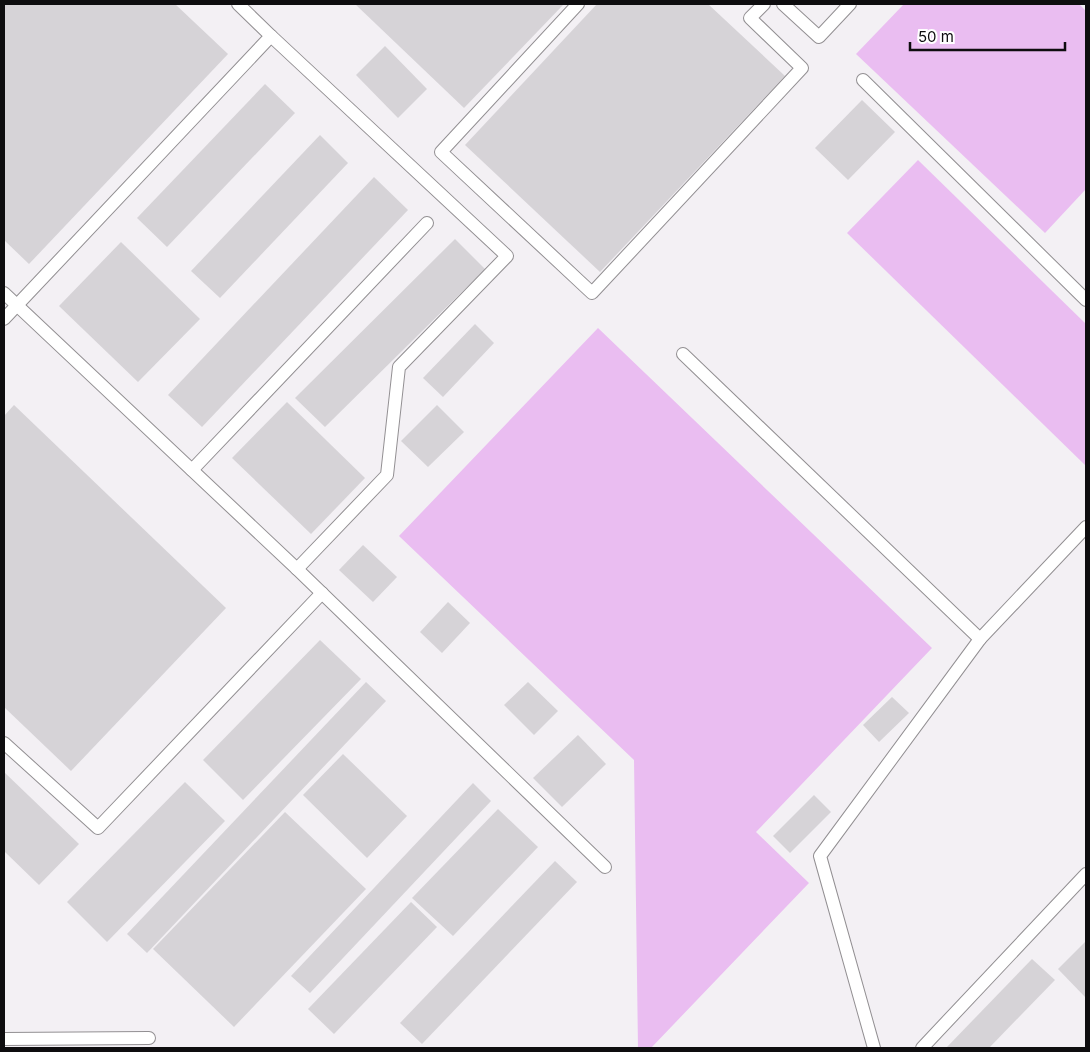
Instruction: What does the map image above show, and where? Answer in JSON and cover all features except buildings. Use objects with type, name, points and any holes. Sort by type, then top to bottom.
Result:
[{"type":"lane","points":[[238,4],[507,256],[398,367],[387,476],[297,569]]},
{"type":"lane","points":[[578,4],[441,152],[592,293],[802,68],[750,18],[764,4]]},
{"type":"lane","points":[[784,4],[819,37],[850,4]]},
{"type":"lane","points":[[4,319],[272,36]]},
{"type":"lane","points":[[863,80],[1086,300]]},
{"type":"lane","points":[[192,470],[427,223]]},
{"type":"lane","points":[[4,293],[297,569],[605,867]]},
{"type":"lane","points":[[683,354],[980,640]]},
{"type":"lane","points":[[874,1048],[820,856],[980,640],[1086,527]]},
{"type":"lane","points":[[4,743],[98,828],[322,593]]},
{"type":"lane","points":[[922,1048],[1086,874]]},
{"type":"lane","points":[[4,1039],[149,1038]]},
{"type":"shaded area","points":[[904,4],[1079,4],[1086,11],[1086,189],[1045,233],[856,54]]},
{"type":"shaded area","points":[[918,160],[1086,324],[1086,466],[847,233]]},
{"type":"shaded area","points":[[598,328],[932,648],[756,832],[809,883],[651,1048],[638,1048],[634,760],[399,536]]}]
